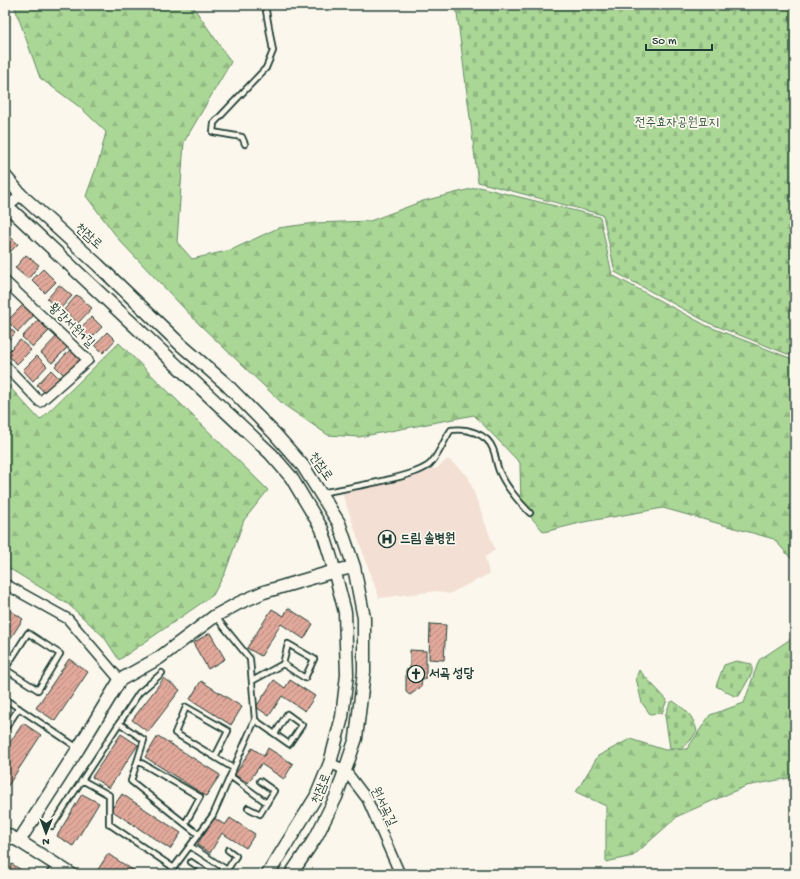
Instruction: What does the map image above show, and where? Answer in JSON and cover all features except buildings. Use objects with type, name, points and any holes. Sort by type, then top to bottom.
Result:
[{"type":"street","name":"천잠로","points":[[5,176],[21,195],[103,270],[180,344],[226,384],[303,466],[339,523],[354,567],[364,618],[364,672],[356,738],[336,797],[316,837],[291,874]]},
{"type":"street","points":[[6,206],[21,195]]},
{"type":"street","name":"천잠로","points":[[6,206],[271,454],[291,477],[322,529],[345,612],[348,675],[342,717],[330,763],[316,797],[268,874]]},
{"type":"street","name":"황강서원1길","points":[[5,281],[88,360],[40,402],[5,365]]},
{"type":"street","points":[[19,841],[120,680],[158,658],[215,616],[239,603],[264,592],[334,571],[354,567]]},
{"type":"street","points":[[5,584],[68,619],[120,680]]},
{"type":"street","name":"원서곡길","points":[[330,763],[345,770],[367,799],[400,874]]},
{"type":"street","points":[[5,834],[19,841],[53,869],[71,874]]},
{"type":"lane","points":[[245,144],[242,137],[213,132],[214,123],[266,68],[273,51],[265,5]]},
{"type":"lane","points":[[320,493],[372,483],[420,471],[430,464],[440,451],[451,430],[470,430],[486,438],[493,448],[500,472],[518,500],[530,513]]},
{"type":"lane","points":[[169,874],[213,815],[255,720],[250,659],[215,616]]},
{"type":"lane","points":[[28,633],[60,654],[38,690],[5,669],[28,633]]},
{"type":"lane","points":[[252,681],[283,664],[288,644],[314,659],[305,678],[283,664]]},
{"type":"lane","points":[[52,826],[139,693],[162,673]]},
{"type":"lane","points":[[5,699],[78,748]]},
{"type":"lane","points":[[215,757],[228,731],[186,706],[175,733],[233,768]]},
{"type":"lane","points":[[5,729],[19,708]]},
{"type":"lane","points":[[255,720],[289,744],[302,725],[287,714],[275,734]]},
{"type":"lane","points":[[5,718],[10,721]]},
{"type":"lane","points":[[119,724],[144,740],[132,781],[198,834]]},
{"type":"lane","points":[[138,761],[200,797],[185,824]]},
{"type":"lane","points":[[230,776],[267,803]]},
{"type":"lane","points":[[82,780],[109,795],[109,824],[174,868]]},
{"type":"lane","points":[[248,808],[260,814],[274,791],[260,781]]},
{"type":"lane","points":[[190,846],[226,872],[236,856],[228,850]]},
{"type":"lane","points":[[191,862],[209,874]]},
{"type":"shaded area","points":[[448,459],[468,476],[495,550],[485,557],[489,574],[449,594],[437,591],[379,598],[342,493],[437,468]]},
{"type":"green space","points":[[13,5],[192,5],[231,62],[184,142],[177,242],[192,259],[231,250],[278,228],[315,223],[370,221],[423,201],[479,187],[600,217],[612,275],[707,326],[795,360],[795,563],[774,539],[663,508],[584,522],[544,532],[521,506],[520,463],[474,415],[359,437],[328,435],[284,405],[199,324],[120,241],[86,196],[99,160],[106,132],[81,108],[40,78]]},
{"type":"green space","name":"전주효자공원묘지","points":[[456,5],[795,5],[795,357],[709,323],[615,272],[603,215],[478,182]]},
{"type":"green space","points":[[119,343],[268,490],[244,520],[225,573],[213,595],[119,660],[104,637],[68,604],[5,566],[5,382],[40,420]]},
{"type":"green space","points":[[795,636],[795,777],[746,786],[678,816],[633,856],[606,862],[606,806],[576,792],[598,756],[630,739],[665,750],[687,749],[710,715],[744,703],[759,660]]},
{"type":"green space","points":[[736,661],[752,664],[752,673],[739,696],[734,696],[716,686],[724,665]]},
{"type":"green space","points":[[639,670],[667,700],[662,713],[650,714],[642,703],[636,678]]},
{"type":"green space","points":[[673,701],[688,713],[697,731],[691,740],[682,748],[670,748],[665,716],[670,703]]},
{"type":"place","name":"드림 솔병원","points":[[387,539]]},
{"type":"place","name":"서곡 성당","points":[[416,674]]}]
